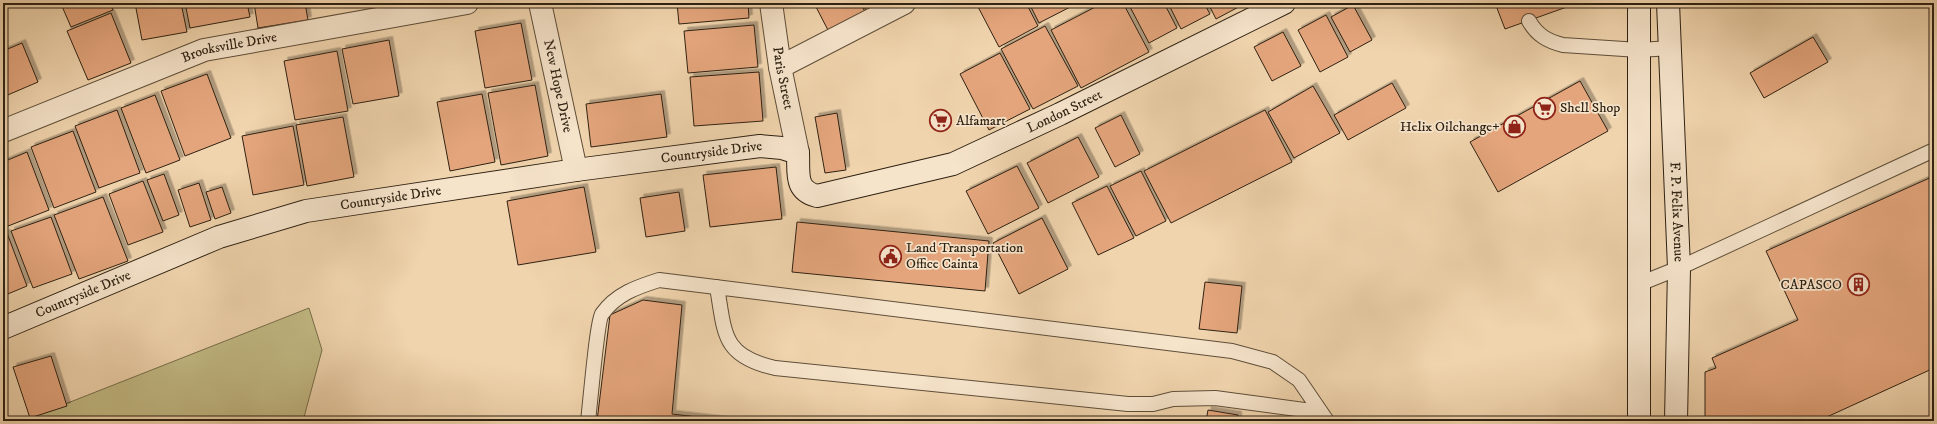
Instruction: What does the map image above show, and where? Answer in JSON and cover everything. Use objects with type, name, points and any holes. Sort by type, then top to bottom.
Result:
[{"type":"street","name":"Brooksville Drive","points":[[3,131],[204,50],[467,3]]},
{"type":"street","name":"New Hope Drive","points":[[540,3],[576,170]]},
{"type":"street","name":"Paris Street","points":[[771,3],[780,67],[798,153]]},
{"type":"street","points":[[780,67],[904,3]]},
{"type":"street","name":"London Street","points":[[798,153],[800,185],[806,193],[817,196],[953,164],[1060,114],[1284,3]]},
{"type":"street","points":[[1639,3],[1639,421]]},
{"type":"street","name":"F. P. Felix Avenue","points":[[1668,3],[1679,268],[1676,421]]},
{"type":"street","name":"Countryside Drive","points":[[3,328],[219,237],[306,211],[576,170],[746,147],[766,146],[798,153]]},
{"type":"lane","points":[[1528,21],[1534,30],[1552,42],[1564,45],[1639,50],[1670,48]]},
{"type":"lane","points":[[1639,284],[1679,268],[1934,150]]},
{"type":"lane","points":[[588,421],[601,316],[616,299],[632,289],[659,280],[1232,351],[1273,362],[1299,380],[1323,416]]},
{"type":"lane","points":[[717,287],[725,333],[733,348],[744,358],[759,365],[775,368],[1128,404],[1153,404],[1173,399],[1215,398],[1323,416]]},
{"type":"shaded area","points":[[309,308],[322,350],[303,421],[22,421]]},
{"type":"building","points":[[110,3],[113,10],[71,27],[61,4]]},
{"type":"building","points":[[135,3],[181,3],[187,32],[142,40]]},
{"type":"building","points":[[185,3],[247,3],[250,17],[190,28]]},
{"type":"building","points":[[254,3],[305,3],[308,20],[258,28]]},
{"type":"building","points":[[677,3],[748,3],[749,18],[679,24]]},
{"type":"building","points":[[814,3],[860,3],[867,15],[830,34]]},
{"type":"building","points":[[862,3],[891,3],[869,15]]},
{"type":"building","points":[[976,3],[1026,3],[1038,26],[999,47]]},
{"type":"building","points":[[1029,3],[1078,3],[1039,23]]},
{"type":"building","points":[[1103,3],[1123,3],[1149,52],[1081,88],[1051,30]]},
{"type":"building","points":[[1128,3],[1164,3],[1177,28],[1149,43]]},
{"type":"building","points":[[1168,3],[1204,3],[1210,14],[1181,29]]},
{"type":"building","points":[[1208,3],[1246,3],[1216,19]]},
{"type":"building","points":[[1495,3],[1578,3],[1505,29]]},
{"type":"building","points":[[1353,5],[1372,40],[1350,52],[1331,17]]},
{"type":"building","points":[[111,13],[131,63],[88,80],[67,31]]},
{"type":"building","points":[[1326,15],[1348,57],[1320,72],[1298,30]]},
{"type":"building","points":[[521,23],[532,80],[485,88],[475,31]]},
{"type":"building","points":[[754,25],[758,67],[688,73],[684,31]]},
{"type":"building","points":[[1045,26],[1078,86],[1033,109],[1001,49]]},
{"type":"building","points":[[1283,32],[1301,66],[1272,81],[1254,47]]},
{"type":"building","points":[[1813,37],[1828,62],[1764,98],[1750,73]]},
{"type":"building","points":[[389,40],[399,96],[353,104],[342,49]]},
{"type":"building","points":[[22,43],[38,82],[3,97],[3,51]]},
{"type":"building","points":[[337,51],[348,111],[295,120],[284,61]]},
{"type":"building","points":[[1000,53],[1030,109],[989,130],[960,74]]},
{"type":"building","points":[[759,72],[763,121],[694,126],[690,77]]},
{"type":"building","points":[[207,74],[231,138],[185,156],[161,91]]},
{"type":"building","points":[[1580,81],[1608,131],[1498,192],[1470,142]]},
{"type":"building","points":[[1392,83],[1406,108],[1348,140],[1334,115]]},
{"type":"building","points":[[535,85],[548,156],[501,165],[488,93]]},
{"type":"building","points":[[1313,86],[1340,133],[1294,158],[1268,112]]},
{"type":"building","points":[[482,94],[495,162],[450,171],[437,102]]},
{"type":"building","points":[[661,94],[667,137],[591,147],[586,104]]},
{"type":"building","points":[[155,95],[180,160],[146,173],[121,108]]},
{"type":"building","points":[[117,110],[140,173],[99,188],[75,126]]},
{"type":"building","points":[[1265,110],[1292,162],[1171,223],[1144,171]]},
{"type":"building","points":[[837,113],[846,170],[825,173],[815,117]]},
{"type":"building","points":[[1121,115],[1140,154],[1115,167],[1095,128]]},
{"type":"building","points":[[343,117],[354,177],[307,186],[296,125]]},
{"type":"building","points":[[293,126],[304,185],[253,195],[242,136]]},
{"type":"building","points":[[73,131],[96,192],[54,208],[31,147]]},
{"type":"building","points":[[1078,137],[1099,177],[1048,203],[1027,163]]},
{"type":"building","points":[[27,152],[49,210],[3,228],[3,162]]},
{"type":"building","points":[[1017,166],[1039,208],[988,234],[966,191]]},
{"type":"building","points":[[776,167],[782,219],[710,227],[703,175]]},
{"type":"building","points":[[1141,171],[1166,221],[1136,236],[1110,186]]},
{"type":"building","points":[[164,174],[179,215],[163,221],[147,180]]},
{"type":"building","name":"CAPASCO","points":[[1934,176],[1934,368],[1818,421],[1705,421],[1705,372],[1716,368],[1712,358],[1798,320],[1766,251]]},
{"type":"building","points":[[143,181],[163,232],[128,245],[109,194]]},
{"type":"building","points":[[199,183],[211,220],[190,227],[178,190]]},
{"type":"building","points":[[1107,186],[1134,238],[1098,255],[1072,203]]},
{"type":"building","points":[[222,187],[231,213],[215,219],[206,192]]},
{"type":"building","points":[[584,187],[596,252],[518,265],[507,201]]},
{"type":"building","points":[[679,192],[685,231],[646,237],[640,198]]},
{"type":"building","points":[[103,197],[128,261],[79,279],[54,215]]},
{"type":"building","points":[[51,217],[72,274],[33,288],[11,231]]},
{"type":"building","points":[[1042,218],[1068,269],[1019,294],[993,243]]},
{"type":"building","name":"Land Transportation Office Cainta","points":[[797,222],[989,241],[985,291],[792,272]]},
{"type":"building","points":[[7,233],[27,286],[3,296],[3,234]]},
{"type":"building","points":[[1205,282],[1242,286],[1237,333],[1199,329]]},
{"type":"building","points":[[643,300],[682,305],[672,414],[732,421],[597,421],[610,315]]},
{"type":"building","points":[[51,356],[67,406],[30,418],[13,367]]},
{"type":"building","points":[[1208,410],[1238,415],[1238,421],[1206,421]]},
{"type":"place","name":"Shell Shop","points":[[1545,108]]},
{"type":"place","name":"Alfamart","points":[[941,121]]},
{"type":"place","name":"Helix Oilchange+","points":[[1515,127]]},
{"type":"place","name":"Land Transportation Office Cainta","points":[[891,256]]},
{"type":"place","name":"CAPASCO","points":[[1858,285]]}]
